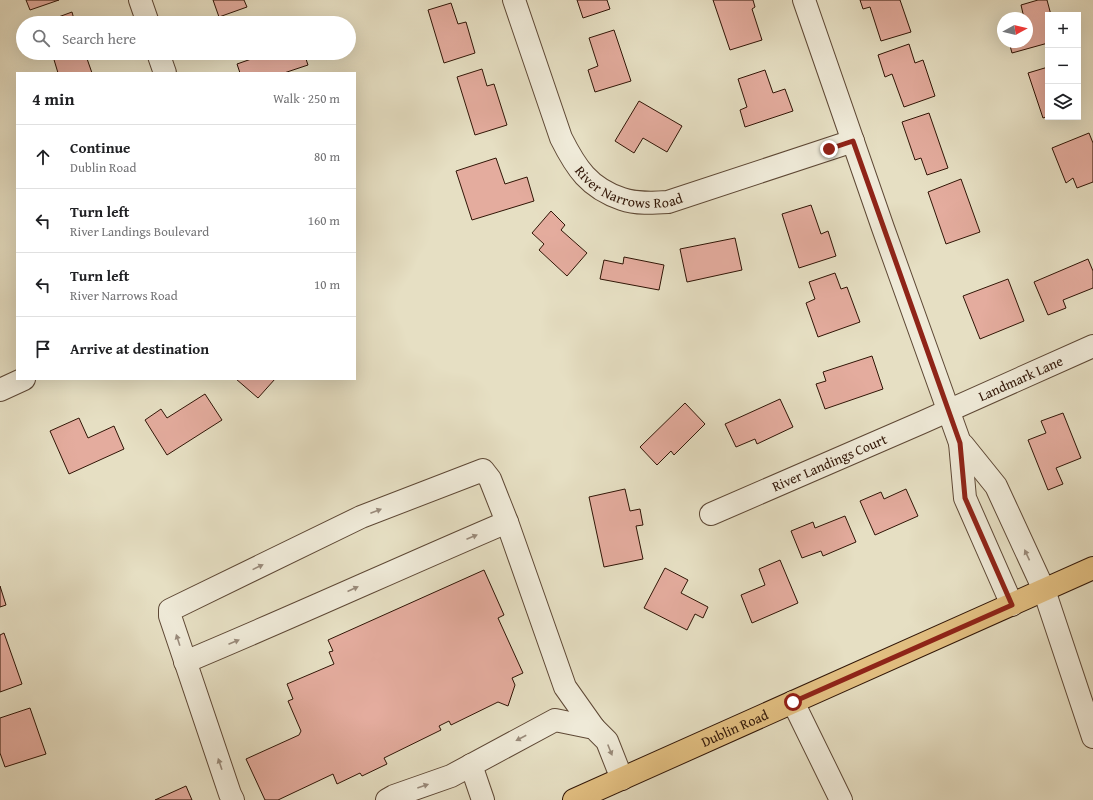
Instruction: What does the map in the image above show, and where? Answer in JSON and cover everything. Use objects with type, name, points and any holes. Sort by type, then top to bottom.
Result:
[{"type":"main road","name":"Dublin Road","points":[[574,800],[1093,568]]},
{"type":"street","points":[[140,0],[146,16]]},
{"type":"street","name":"River Narrows Road","points":[[514,0],[561,138],[571,158],[585,176],[603,190],[623,200],[646,203],[668,202],[853,141]]},
{"type":"street","points":[[804,0],[960,443],[965,498],[1012,605]]},
{"type":"street","points":[[160,60],[165,72]]},
{"type":"street","name":"Landmark Lane","points":[[948,411],[1093,346]]},
{"type":"street","points":[[0,390],[22,380]]},
{"type":"street","name":"River Landings Court","points":[[711,514],[948,411]]},
{"type":"street","points":[[960,443],[996,486],[1044,590],[1093,737]]},
{"type":"street","points":[[233,800],[185,662],[170,616],[170,610],[361,517],[483,470],[490,479],[507,522],[565,687],[594,728],[607,741],[622,778]]},
{"type":"street","points":[[185,662],[507,522]]},
{"type":"street","points":[[555,720],[565,687]]},
{"type":"street","points":[[793,702],[841,800]]},
{"type":"street","points":[[387,800],[394,796],[451,776],[555,720],[594,728]]},
{"type":"street","points":[[471,765],[483,800]]},
{"type":"building","points":[[26,0],[59,0],[30,10]]},
{"type":"building","points":[[213,0],[244,0],[247,7],[219,16]]},
{"type":"building","points":[[577,0],[607,0],[610,9],[583,18]]},
{"type":"building","points":[[713,0],[753,0],[755,7],[752,9],[762,40],[730,50]]},
{"type":"building","points":[[860,0],[900,0],[911,32],[881,41],[870,7],[863,9]]},
{"type":"building","points":[[1038,0],[1047,0],[1050,12],[1045,12],[1045,44],[1033,47],[1033,12],[1023,12],[1021,5]]},
{"type":"building","points":[[451,3],[458,24],[466,22],[475,53],[444,63],[428,10]]},
{"type":"building","points":[[72,12],[73,16],[61,16]]},
{"type":"building","points":[[614,30],[631,81],[595,92],[588,70],[598,66],[589,38]]},
{"type":"building","points":[[909,44],[915,63],[923,60],[935,96],[904,107],[892,74],[885,77],[878,55]]},
{"type":"building","points":[[1011,48],[1030,48],[1012,53]]},
{"type":"building","points":[[54,60],[87,60],[92,72],[58,72]]},
{"type":"building","points":[[248,60],[306,60],[308,65],[287,72],[240,72],[237,64]]},
{"type":"building","points":[[1045,68],[1045,117],[1043,118],[1028,73]]},
{"type":"building","points":[[482,69],[487,86],[494,84],[507,125],[475,135],[457,77]]},
{"type":"building","points":[[765,70],[773,93],[785,89],[793,111],[745,127],[740,110],[747,107],[738,79]]},
{"type":"building","points":[[639,101],[682,126],[667,152],[643,138],[634,153],[615,141]]},
{"type":"building","points":[[929,113],[948,168],[927,175],[921,158],[915,160],[902,122]]},
{"type":"building","points":[[1089,133],[1093,143],[1093,182],[1077,188],[1073,178],[1066,183],[1052,148]]},
{"type":"building","points":[[496,158],[505,184],[527,177],[534,201],[472,220],[456,171]]},
{"type":"building","points":[[961,179],[980,232],[946,244],[928,192]]},
{"type":"building","points":[[811,205],[821,234],[828,231],[836,256],[799,268],[782,214]]},
{"type":"building","points":[[551,211],[565,225],[561,230],[587,253],[567,276],[539,250],[544,244],[532,233]]},
{"type":"building","points":[[735,238],[742,270],[687,282],[680,249]]},
{"type":"building","points":[[624,257],[664,265],[659,290],[600,279],[604,260],[623,264]]},
{"type":"building","points":[[1088,259],[1093,271],[1093,288],[1063,300],[1066,308],[1048,315],[1034,282]]},
{"type":"building","points":[[835,273],[841,289],[847,287],[860,322],[818,337],[806,303],[815,299],[809,282]]},
{"type":"building","points":[[1008,279],[1024,321],[980,339],[963,296]]},
{"type":"building","points":[[872,356],[883,389],[825,409],[816,384],[826,381],[823,372]]},
{"type":"building","points":[[237,380],[274,380],[258,398]]},
{"type":"building","points":[[205,394],[222,420],[167,455],[145,420],[161,409],[167,418]]},
{"type":"building","points":[[780,399],[793,427],[757,444],[755,439],[736,447],[725,424]]},
{"type":"building","points":[[685,403],[705,424],[674,455],[671,451],[657,465],[640,447]]},
{"type":"building","points":[[1063,413],[1081,458],[1056,468],[1063,484],[1048,490],[1028,440],[1046,433],[1041,421]]},
{"type":"building","points":[[79,418],[88,438],[114,426],[124,449],[69,474],[50,431]]},
{"type":"building","points":[[625,489],[630,511],[640,509],[643,525],[636,526],[643,559],[604,567],[589,497]]},
{"type":"building","points":[[906,489],[918,516],[875,535],[860,501],[881,492],[884,499]]},
{"type":"building","points":[[845,516],[856,542],[823,556],[821,551],[802,558],[791,531],[813,522],[815,528]]},
{"type":"building","points":[[780,560],[798,603],[752,623],[741,595],[765,585],[759,569]]},
{"type":"building","points":[[665,568],[688,580],[681,593],[708,607],[703,618],[695,614],[687,630],[644,608]]},
{"type":"building","points":[[484,570],[504,615],[498,618],[523,673],[512,678],[515,685],[508,706],[498,702],[451,725],[449,721],[439,726],[441,730],[384,758],[387,764],[362,776],[360,773],[337,784],[333,774],[278,800],[265,800],[246,759],[299,735],[301,731],[288,701],[293,699],[287,684],[334,664],[329,652],[333,651],[328,640]]},
{"type":"building","points":[[0,586],[6,605],[0,607]]},
{"type":"building","points":[[4,633],[22,684],[0,692],[0,635]]},
{"type":"building","points":[[30,708],[46,754],[5,767],[0,753],[0,718]]},
{"type":"building","points":[[186,786],[192,800],[155,800]]},
{"type":"route","points":[[793,702],[1012,605],[965,498],[960,443],[853,141],[829,149]]}]
